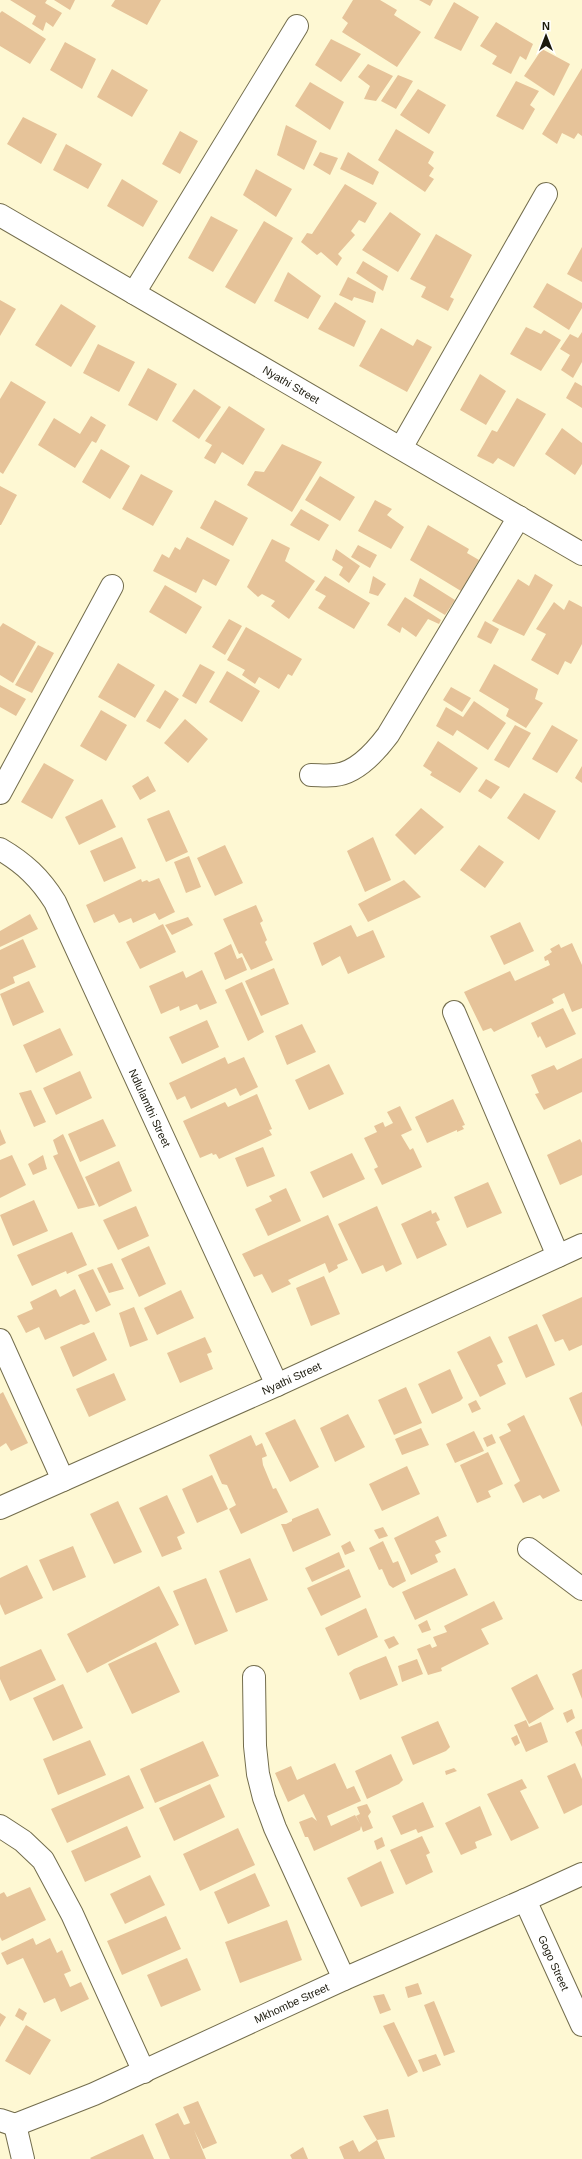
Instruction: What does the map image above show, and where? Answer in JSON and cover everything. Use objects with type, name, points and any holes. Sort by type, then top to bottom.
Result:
[{"type":"street","points":[[134,293],[297,26]]},
{"type":"street","points":[[401,448],[546,194]]},
{"type":"street","name":"Nyathi Street","points":[[0,215],[582,554]]},
{"type":"street","points":[[311,775],[337,775],[356,767],[374,755],[388,735],[519,517]]},
{"type":"street","points":[[0,793],[112,586]]},
{"type":"street","name":"Ndlulamthi Street","points":[[0,849],[29,868],[44,884],[55,902],[277,1385]]},
{"type":"street","points":[[454,1012],[558,1256]]},
{"type":"street","name":"Nyathi Street","points":[[0,1508],[277,1385],[582,1245]]},
{"type":"street","points":[[0,1340],[63,1480]]},
{"type":"street","points":[[529,1549],[582,1589]]},
{"type":"street","points":[[254,1677],[255,1746],[258,1774],[264,1798],[275,1828],[344,1978]]},
{"type":"street","points":[[0,1826],[23,1841],[43,1860],[72,1914],[144,2072]]},
{"type":"street","name":"Mkhombe Street","points":[[7,2123],[144,2072],[344,1978],[582,1874]]},
{"type":"street","name":"Gogo Street","points":[[525,1900],[582,2025]]},
{"type":"street","points":[[7,2123],[23,2159]]},
{"type":"building","points":[[10,0],[47,0],[45,3],[62,13],[53,27],[46,22],[43,31],[32,24],[36,16]]},
{"type":"building","points":[[54,0],[75,0],[70,10]]},
{"type":"building","points":[[115,0],[161,0],[147,25],[111,6]]},
{"type":"building","points":[[353,0],[380,0],[397,10],[394,15],[421,32],[397,67],[342,32],[348,23],[342,18]]},
{"type":"building","points":[[419,0],[433,0],[430,6]]},
{"type":"building","points":[[454,2],[479,17],[461,51],[434,38]]},
{"type":"building","points":[[2,11],[46,39],[30,64],[0,46],[0,13]]},
{"type":"building","points":[[496,22],[533,44],[526,60],[520,56],[511,74],[492,64],[497,56],[480,46]]},
{"type":"building","points":[[331,39],[361,54],[341,82],[315,65]]},
{"type":"building","points":[[65,42],[96,59],[82,89],[50,70]]},
{"type":"building","points":[[542,49],[570,64],[554,96],[524,76]]},
{"type":"building","points":[[368,64],[393,76],[376,101],[364,99],[370,86],[358,77]]},
{"type":"building","points":[[582,68],[582,136],[578,133],[574,139],[562,133],[557,144],[542,134]]},
{"type":"building","points":[[112,69],[148,90],[132,117],[97,97]]},
{"type":"building","points":[[398,75],[413,81],[396,109],[381,101]]},
{"type":"building","points":[[516,81],[539,91],[530,105],[535,109],[523,130],[496,116]]},
{"type":"building","points":[[310,82],[344,102],[330,130],[295,106]]},
{"type":"building","points":[[418,89],[446,105],[429,134],[400,115]]},
{"type":"building","points":[[23,117],[57,134],[41,164],[7,144]]},
{"type":"building","points":[[286,125],[317,141],[304,170],[277,155]]},
{"type":"building","points":[[396,129],[434,152],[428,163],[434,168],[429,176],[434,179],[425,192],[378,160]]},
{"type":"building","points":[[180,131],[198,141],[180,174],[162,164]]},
{"type":"building","points":[[66,144],[102,164],[88,189],[53,170]]},
{"type":"building","points":[[320,152],[338,158],[330,175],[313,165]]},
{"type":"building","points":[[348,152],[379,172],[373,185],[340,169]]},
{"type":"building","points":[[256,169],[292,189],[276,217],[243,195]]},
{"type":"building","points":[[122,179],[158,201],[143,227],[107,206]]},
{"type":"building","points":[[345,184],[377,203],[365,223],[359,220],[351,231],[355,235],[338,254],[342,258],[337,266],[321,252],[317,255],[301,242],[307,233],[312,234]]},
{"type":"building","points":[[390,212],[421,234],[398,272],[362,250]]},
{"type":"building","points":[[211,216],[238,230],[213,272],[188,258]]},
{"type":"building","points":[[264,221],[293,238],[255,304],[225,287]]},
{"type":"building","points":[[436,234],[472,255],[450,297],[454,299],[448,311],[421,297],[426,287],[410,279]]},
{"type":"building","points":[[582,247],[582,282],[567,274]]},
{"type":"building","points":[[363,261],[388,276],[383,291],[356,273]]},
{"type":"building","points":[[288,272],[321,296],[308,319],[274,301]]},
{"type":"building","points":[[348,277],[376,292],[373,303],[354,297],[352,301],[339,295]]},
{"type":"building","points":[[547,283],[582,303],[582,308],[569,330],[533,307]]},
{"type":"building","points":[[0,300],[16,309],[0,336]]},
{"type":"building","points":[[335,302],[366,321],[354,347],[318,329]]},
{"type":"building","points":[[61,304],[96,326],[71,367],[35,345]]},
{"type":"building","points":[[526,327],[541,334],[544,330],[561,340],[541,371],[510,354]]},
{"type":"building","points":[[381,328],[413,346],[417,339],[432,347],[407,392],[359,366]]},
{"type":"building","points":[[582,332],[582,362],[573,378],[561,370],[570,355],[560,349],[570,334],[578,338]]},
{"type":"building","points":[[98,344],[135,362],[119,392],[83,373]]},
{"type":"building","points":[[148,368],[177,384],[157,421],[128,405]]},
{"type":"building","points":[[480,374],[506,391],[486,425],[460,410]]},
{"type":"building","points":[[11,381],[46,402],[3,474],[0,472],[0,399]]},
{"type":"building","points":[[575,382],[582,386],[582,408],[566,398]]},
{"type":"building","points":[[194,389],[221,407],[199,439],[172,421]]},
{"type":"building","points":[[517,398],[546,414],[514,467],[498,458],[493,464],[477,456],[492,430],[497,432]]},
{"type":"building","points":[[229,406],[265,429],[243,465],[222,452],[215,464],[204,458],[212,445],[205,441]]},
{"type":"building","points":[[91,416],[106,425],[96,443],[92,441],[75,468],[38,445],[54,418],[80,434]]},
{"type":"building","points":[[562,428],[582,443],[582,464],[575,475],[545,454]]},
{"type":"building","points":[[282,444],[322,462],[292,512],[247,485],[255,471],[264,472]]},
{"type":"building","points":[[101,449],[130,466],[110,499],[82,482]]},
{"type":"building","points":[[141,474],[173,491],[153,526],[122,509]]},
{"type":"building","points":[[320,476],[355,497],[340,521],[305,500]]},
{"type":"building","points":[[0,486],[17,495],[1,525],[0,525]]},
{"type":"building","points":[[215,500],[248,518],[233,546],[200,528]]},
{"type":"building","points":[[375,500],[392,509],[387,515],[404,527],[391,549],[358,531]]},
{"type":"building","points":[[301,509],[329,525],[319,541],[290,525]]},
{"type":"building","points":[[428,525],[469,549],[467,553],[479,560],[461,591],[410,560]]},
{"type":"building","points":[[187,537],[230,560],[216,586],[203,579],[196,593],[153,571],[162,554],[169,558],[175,547],[180,550]]},
{"type":"building","points":[[272,539],[290,548],[285,561],[315,581],[289,619],[271,606],[275,601],[262,594],[258,597],[247,587]]},
{"type":"building","points":[[358,545],[377,555],[370,568],[351,557]]},
{"type":"building","points":[[336,549],[360,566],[349,583],[339,575],[343,567],[332,560]]},
{"type":"building","points":[[535,574],[553,585],[524,636],[492,621],[518,579],[529,586]]},
{"type":"building","points":[[325,576],[370,603],[354,629],[318,608],[326,596],[315,590]]},
{"type":"building","points":[[373,576],[386,584],[378,596],[369,593]]},
{"type":"building","points":[[420,578],[455,600],[445,615],[413,596]]},
{"type":"building","points":[[165,585],[202,607],[186,634],[149,612]]},
{"type":"building","points":[[405,597],[441,620],[439,624],[428,619],[416,637],[402,627],[400,633],[387,625]]},
{"type":"building","points":[[569,600],[582,607],[582,644],[571,664],[565,661],[558,675],[531,660],[546,634],[536,629],[554,602],[564,610]]},
{"type":"building","points":[[229,619],[242,626],[225,655],[212,647]]},
{"type":"building","points":[[485,621],[499,629],[491,644],[477,637]]},
{"type":"building","points":[[3,623],[36,642],[13,683],[0,675],[0,627]]},
{"type":"building","points":[[246,627],[302,659],[292,676],[288,674],[279,689],[259,677],[255,684],[242,675],[245,670],[227,660]]},
{"type":"building","points":[[38,645],[54,653],[32,693],[15,685]]},
{"type":"building","points":[[118,663],[155,685],[135,718],[98,697]]},
{"type":"building","points":[[200,664],[215,672],[196,704],[182,696]]},
{"type":"building","points":[[494,664],[538,689],[535,699],[543,703],[526,728],[506,716],[509,709],[479,691]]},
{"type":"building","points":[[227,671],[260,691],[242,722],[209,702]]},
{"type":"building","points":[[0,685],[26,699],[16,716],[0,707]]},
{"type":"building","points":[[451,687],[471,698],[462,712],[443,700]]},
{"type":"building","points":[[165,690],[179,699],[160,729],[146,721]]},
{"type":"building","points":[[474,701],[506,723],[488,750],[457,730],[453,736],[436,726],[446,707],[463,717]]},
{"type":"building","points":[[101,710],[127,725],[106,761],[80,746]]},
{"type":"building","points":[[185,719],[208,739],[188,763],[164,743]]},
{"type":"building","points":[[515,725],[531,733],[509,768],[494,760]]},
{"type":"building","points":[[552,725],[578,740],[557,773],[532,759]]},
{"type":"building","points":[[438,741],[478,768],[460,793],[430,775],[432,772],[423,766]]},
{"type":"building","points":[[44,763],[74,780],[52,819],[21,802]]},
{"type":"building","points":[[582,766],[582,783],[575,778]]},
{"type":"building","points":[[148,776],[156,791],[140,800],[132,786]]},
{"type":"building","points":[[486,779],[500,787],[491,799],[478,791]]},
{"type":"building","points":[[524,793],[556,811],[539,840],[507,818]]},
{"type":"building","points":[[102,799],[116,827],[79,845],[65,817]]},
{"type":"building","points":[[421,808],[444,827],[415,855],[395,835]]},
{"type":"building","points":[[169,810],[188,852],[166,862],[147,819]]},
{"type":"building","points":[[122,837],[136,868],[104,882],[90,851]]},
{"type":"building","points":[[373,837],[391,880],[365,892],[347,851]]},
{"type":"building","points":[[225,845],[243,883],[215,896],[197,858]]},
{"type":"building","points":[[479,845],[504,862],[485,888],[460,870]]},
{"type":"building","points":[[189,856],[201,887],[186,893],[174,862]]},
{"type":"building","points":[[159,878],[175,912],[159,920],[155,913],[133,923],[131,918],[119,923],[114,914],[94,923],[86,905],[141,879],[142,882],[147,880],[149,882]]},
{"type":"building","points":[[404,880],[421,897],[368,922],[358,904]]},
{"type":"building","points":[[256,905],[263,921],[260,923],[267,940],[265,942],[273,960],[251,970],[242,953],[239,954],[223,919]]},
{"type":"building","points":[[30,914],[38,929],[0,947],[0,931]]},
{"type":"building","points":[[188,917],[193,925],[172,935],[165,925]]},
{"type":"building","points":[[520,922],[534,951],[504,965],[490,936]]},
{"type":"building","points":[[163,924],[176,952],[140,969],[126,942]]},
{"type":"building","points":[[351,925],[357,937],[373,930],[385,957],[348,974],[340,956],[322,966],[313,943]]},
{"type":"building","points":[[23,939],[36,967],[13,977],[15,983],[0,990],[0,950]]},
{"type":"building","points":[[572,943],[582,965],[582,1008],[572,1012],[564,993],[552,999],[554,1003],[494,1032],[491,1028],[483,1031],[464,992],[510,971],[515,981],[550,965],[548,960],[545,961],[544,957],[552,952],[550,949],[559,944],[561,948]]},
{"type":"building","points":[[231,944],[237,959],[242,957],[247,970],[225,980],[214,953]]},
{"type":"building","points":[[274,968],[289,1004],[261,1016],[245,981]]},
{"type":"building","points":[[202,970],[217,1003],[200,1010],[197,1004],[180,1011],[179,1006],[161,1014],[149,986],[183,971],[186,978]]},
{"type":"building","points":[[29,981],[44,1012],[13,1026],[0,994]]},
{"type":"building","points":[[242,982],[264,1032],[248,1041],[225,990]]},
{"type":"building","points":[[563,1008],[576,1034],[546,1048],[540,1036],[538,1038],[531,1023]]},
{"type":"building","points":[[207,1020],[219,1047],[182,1064],[169,1037]]},
{"type":"building","points":[[302,1024],[316,1052],[287,1065],[275,1036]]},
{"type":"building","points":[[60,1028],[73,1055],[36,1073],[23,1045]]},
{"type":"building","points":[[225,1057],[228,1064],[244,1057],[258,1087],[240,1096],[236,1088],[191,1109],[185,1096],[177,1100],[169,1083]]},
{"type":"building","points":[[582,1058],[582,1092],[544,1110],[535,1094],[539,1093],[531,1075],[554,1065],[557,1070]]},
{"type":"building","points":[[329,1064],[344,1094],[309,1110],[295,1080]]},
{"type":"building","points":[[80,1071],[92,1098],[56,1115],[43,1088]]},
{"type":"building","points":[[31,1090],[46,1122],[34,1127],[19,1093]]},
{"type":"building","points":[[257,1094],[272,1129],[269,1130],[272,1135],[219,1159],[216,1154],[213,1155],[212,1153],[200,1158],[183,1121],[225,1102],[228,1107]]},
{"type":"building","points":[[453,1099],[465,1125],[462,1126],[464,1129],[457,1132],[457,1130],[427,1143],[415,1117]]},
{"type":"building","points":[[400,1106],[412,1130],[401,1135],[410,1150],[413,1148],[422,1167],[382,1185],[374,1169],[378,1167],[364,1138],[377,1132],[374,1126],[383,1122],[385,1127],[393,1123],[387,1112]]},
{"type":"building","points":[[103,1119],[116,1146],[80,1162],[68,1134]]},
{"type":"building","points":[[0,1129],[6,1143],[0,1146]]},
{"type":"building","points":[[63,1134],[95,1205],[78,1209],[53,1156],[58,1154],[53,1140]]},
{"type":"building","points":[[580,1139],[582,1143],[582,1175],[560,1185],[547,1155]]},
{"type":"building","points":[[263,1147],[275,1176],[247,1187],[235,1158]]},
{"type":"building","points":[[352,1153],[365,1179],[323,1198],[310,1172]]},
{"type":"building","points":[[12,1155],[26,1185],[0,1198],[0,1160]]},
{"type":"building","points":[[43,1155],[47,1169],[33,1175],[28,1164]]},
{"type":"building","points":[[119,1161],[132,1191],[99,1207],[85,1177]]},
{"type":"building","points":[[488,1182],[502,1213],[467,1228],[454,1197]]},
{"type":"building","points":[[286,1188],[301,1221],[268,1236],[255,1209],[272,1201],[269,1196]]},
{"type":"building","points":[[34,1200],[48,1231],[13,1246],[0,1215]]},
{"type":"building","points":[[136,1206],[149,1236],[118,1250],[103,1220]]},
{"type":"building","points":[[377,1206],[402,1264],[386,1272],[383,1265],[362,1274],[338,1224]]},
{"type":"building","points":[[431,1210],[432,1214],[436,1212],[440,1220],[436,1222],[447,1245],[417,1259],[401,1224]]},
{"type":"building","points":[[328,1215],[348,1260],[337,1265],[338,1268],[329,1273],[325,1263],[288,1280],[291,1284],[272,1293],[262,1274],[254,1277],[242,1254]]},
{"type":"building","points":[[72,1232],[87,1265],[67,1274],[66,1271],[32,1286],[17,1255]]},
{"type":"building","points":[[149,1246],[166,1284],[139,1297],[121,1259]]},
{"type":"building","points":[[112,1263],[124,1289],[109,1293],[97,1268]]},
{"type":"building","points":[[93,1269],[111,1305],[96,1312],[78,1275]]},
{"type":"building","points":[[324,1276],[340,1314],[311,1326],[296,1288]]},
{"type":"building","points":[[56,1289],[60,1297],[75,1289],[90,1322],[84,1325],[81,1324],[45,1340],[39,1327],[26,1333],[17,1316],[33,1309],[30,1302]]},
{"type":"building","points":[[181,1290],[194,1318],[157,1335],[144,1308]]},
{"type":"building","points":[[582,1297],[582,1345],[569,1351],[563,1339],[555,1342],[542,1315]]},
{"type":"building","points":[[134,1307],[148,1340],[130,1347],[119,1313]]},
{"type":"building","points":[[537,1324],[555,1365],[526,1378],[508,1337]]},
{"type":"building","points":[[94,1332],[107,1360],[73,1377],[60,1347]]},
{"type":"building","points":[[490,1336],[503,1362],[497,1365],[506,1384],[480,1397],[457,1352]]},
{"type":"building","points":[[205,1337],[212,1352],[207,1354],[213,1369],[180,1383],[167,1353]]},
{"type":"building","points":[[450,1369],[463,1398],[460,1401],[432,1414],[418,1384]]},
{"type":"building","points":[[114,1373],[126,1400],[89,1417],[76,1389]]},
{"type":"building","points":[[406,1387],[422,1423],[394,1435],[378,1400]]},
{"type":"building","points":[[3,1392],[28,1443],[11,1451],[6,1443],[0,1447],[0,1394]]},
{"type":"building","points":[[582,1392],[582,1427],[569,1398]]},
{"type":"building","points":[[476,1400],[481,1409],[472,1413],[468,1404]]},
{"type":"building","points":[[348,1414],[365,1447],[335,1462],[320,1428]]},
{"type":"building","points":[[524,1415],[560,1491],[543,1499],[540,1495],[523,1503],[514,1485],[520,1481],[499,1437],[511,1431],[507,1424]]},
{"type":"building","points":[[295,1419],[319,1467],[290,1482],[265,1433]]},
{"type":"building","points":[[421,1428],[429,1445],[402,1455],[395,1439]]},
{"type":"building","points":[[474,1431],[484,1451],[455,1463],[446,1444]]},
{"type":"building","points":[[492,1434],[496,1443],[487,1447],[483,1438]]},
{"type":"building","points":[[251,1435],[256,1446],[262,1443],[267,1456],[262,1458],[263,1465],[273,1489],[276,1488],[288,1512],[241,1534],[229,1509],[236,1505],[227,1485],[222,1484],[209,1455]]},
{"type":"building","points":[[488,1452],[503,1484],[488,1491],[491,1497],[477,1503],[460,1465]]},
{"type":"building","points":[[407,1466],[420,1494],[382,1511],[369,1484]]},
{"type":"building","points":[[212,1475],[228,1509],[197,1523],[182,1489]]},
{"type":"building","points":[[167,1495],[185,1533],[177,1537],[182,1549],[162,1557],[139,1508]]},
{"type":"building","points":[[118,1501],[142,1552],[114,1564],[90,1514]]},
{"type":"building","points":[[318,1508],[331,1535],[293,1552],[281,1524],[286,1524],[292,1521],[292,1519]]},
{"type":"building","points":[[438,1516],[447,1536],[435,1541],[441,1552],[435,1555],[438,1562],[411,1575],[394,1538]]},
{"type":"building","points":[[383,1527],[388,1536],[379,1539],[374,1530]]},
{"type":"building","points":[[350,1541],[355,1551],[345,1555],[341,1546]]},
{"type":"building","points":[[383,1541],[393,1563],[398,1561],[406,1581],[393,1588],[389,1585],[382,1569],[379,1570],[369,1548]]},
{"type":"building","points":[[73,1546],[86,1577],[53,1591],[39,1560]]},
{"type":"building","points":[[339,1552],[345,1567],[312,1582],[305,1568]]},
{"type":"building","points":[[250,1558],[268,1600],[236,1613],[219,1571]]},
{"type":"building","points":[[27,1565],[43,1598],[5,1615],[0,1604],[0,1578]]},
{"type":"building","points":[[455,1568],[468,1595],[415,1620],[402,1592]]},
{"type":"building","points":[[349,1569],[361,1597],[321,1616],[307,1588]]},
{"type":"building","points":[[206,1578],[228,1631],[195,1645],[173,1591]]},
{"type":"building","points":[[159,1586],[179,1625],[87,1673],[67,1634]]},
{"type":"building","points":[[494,1601],[503,1619],[481,1629],[489,1644],[441,1668],[442,1671],[428,1675],[417,1649],[430,1644],[432,1648],[437,1646],[433,1637],[447,1632],[444,1626]]},
{"type":"building","points":[[366,1608],[378,1637],[338,1656],[325,1628]]},
{"type":"building","points":[[427,1620],[431,1630],[422,1633],[418,1625]]},
{"type":"building","points":[[394,1636],[399,1644],[389,1649],[384,1640]]},
{"type":"building","points":[[156,1642],[180,1692],[132,1714],[108,1664]]},
{"type":"building","points":[[41,1649],[56,1680],[10,1701],[0,1679],[0,1667]]},
{"type":"building","points":[[386,1656],[398,1685],[360,1700],[349,1673],[354,1669]]},
{"type":"building","points":[[417,1659],[423,1674],[402,1682],[398,1666]]},
{"type":"building","points":[[582,1669],[582,1699],[572,1674]]},
{"type":"building","points":[[537,1674],[554,1709],[529,1724],[511,1688]]},
{"type":"building","points":[[63,1684],[83,1728],[53,1741],[33,1698]]},
{"type":"building","points":[[572,1709],[575,1718],[567,1723],[563,1713]]},
{"type":"building","points":[[526,1720],[529,1727],[541,1722],[548,1742],[526,1752],[514,1725]]},
{"type":"building","points":[[438,1721],[450,1747],[446,1751],[413,1765],[401,1737]]},
{"type":"building","points":[[582,1729],[582,1747],[575,1732]]},
{"type":"building","points":[[517,1735],[520,1743],[515,1746],[511,1738]]},
{"type":"building","points":[[90,1740],[106,1775],[58,1795],[43,1759]]},
{"type":"building","points":[[203,1741],[219,1776],[155,1803],[140,1769]]},
{"type":"building","points":[[391,1754],[403,1780],[399,1784],[367,1799],[355,1771]]},
{"type":"building","points":[[335,1763],[347,1789],[354,1786],[361,1801],[327,1816],[331,1826],[355,1815],[360,1824],[356,1816],[360,1814],[357,1807],[367,1804],[371,1812],[368,1816],[373,1828],[363,1832],[361,1826],[360,1830],[314,1851],[308,1837],[305,1837],[299,1822],[312,1817],[317,1821],[304,1794],[288,1802],[275,1773],[291,1766],[297,1780]]},
{"type":"building","points":[[575,1763],[582,1779],[582,1805],[564,1814],[547,1776]]},
{"type":"building","points":[[454,1768],[457,1771],[446,1775],[445,1771]]},
{"type":"building","points":[[129,1775],[144,1808],[67,1843],[51,1809]]},
{"type":"building","points":[[522,1779],[527,1788],[520,1791],[539,1828],[511,1841],[487,1794]]},
{"type":"building","points":[[210,1784],[225,1817],[174,1841],[159,1808]]},
{"type":"building","points":[[423,1802],[434,1827],[418,1833],[416,1829],[401,1835],[392,1816]]},
{"type":"building","points":[[480,1806],[492,1835],[475,1842],[477,1848],[461,1855],[445,1823]]},
{"type":"building","points":[[127,1826],[141,1857],[85,1882],[71,1851]]},
{"type":"building","points":[[238,1828],[255,1865],[200,1891],[183,1854]]},
{"type":"building","points":[[422,1836],[430,1853],[426,1855],[433,1872],[406,1885],[390,1850]]},
{"type":"building","points":[[382,1837],[385,1846],[377,1850],[374,1841]]},
{"type":"building","points":[[381,1861],[394,1893],[361,1907],[347,1878]]},
{"type":"building","points":[[255,1873],[270,1906],[228,1924],[214,1892]]},
{"type":"building","points":[[150,1875],[165,1905],[125,1924],[110,1894]]},
{"type":"building","points":[[30,1887],[46,1920],[2,1941],[0,1937],[0,1894],[4,1892],[7,1897]]},
{"type":"building","points":[[166,1916],[181,1949],[122,1975],[107,1941]]},
{"type":"building","points":[[287,1920],[302,1960],[240,1983],[225,1942]]},
{"type":"building","points":[[33,1938],[36,1945],[50,1938],[57,1953],[62,1950],[71,1971],[64,1974],[70,1987],[81,1982],[89,1999],[61,2012],[55,1998],[44,2003],[23,1958],[7,1965],[1,1953]]},
{"type":"building","points":[[187,1958],[201,1990],[161,2007],[147,1975]]},
{"type":"building","points":[[418,1983],[422,1994],[408,1998],[405,1987]]},
{"type":"building","points":[[384,1994],[391,2010],[380,2014],[373,1996]]},
{"type":"building","points":[[434,2001],[455,2052],[444,2056],[424,2005]]},
{"type":"building","points":[[19,2008],[27,2013],[23,2021],[15,2016]]},
{"type":"building","points":[[0,2013],[6,2017],[0,2027]]},
{"type":"building","points":[[394,2022],[418,2072],[408,2077],[383,2026]]},
{"type":"building","points":[[26,2025],[51,2040],[30,2075],[5,2061]]},
{"type":"building","points":[[436,2054],[441,2065],[423,2072],[418,2060]]},
{"type":"building","points":[[198,2101],[217,2143],[203,2149],[194,2130],[206,2159],[170,2159],[155,2124],[178,2113],[184,2125],[190,2123],[183,2107]]},
{"type":"building","points":[[388,2109],[395,2137],[377,2140],[363,2116]]},
{"type":"building","points":[[143,2134],[154,2159],[90,2158]]},
{"type":"building","points":[[353,2140],[359,2152],[377,2140],[385,2159],[344,2159],[339,2147]]},
{"type":"building","points":[[303,2147],[308,2159],[292,2159],[290,2155]]}]
